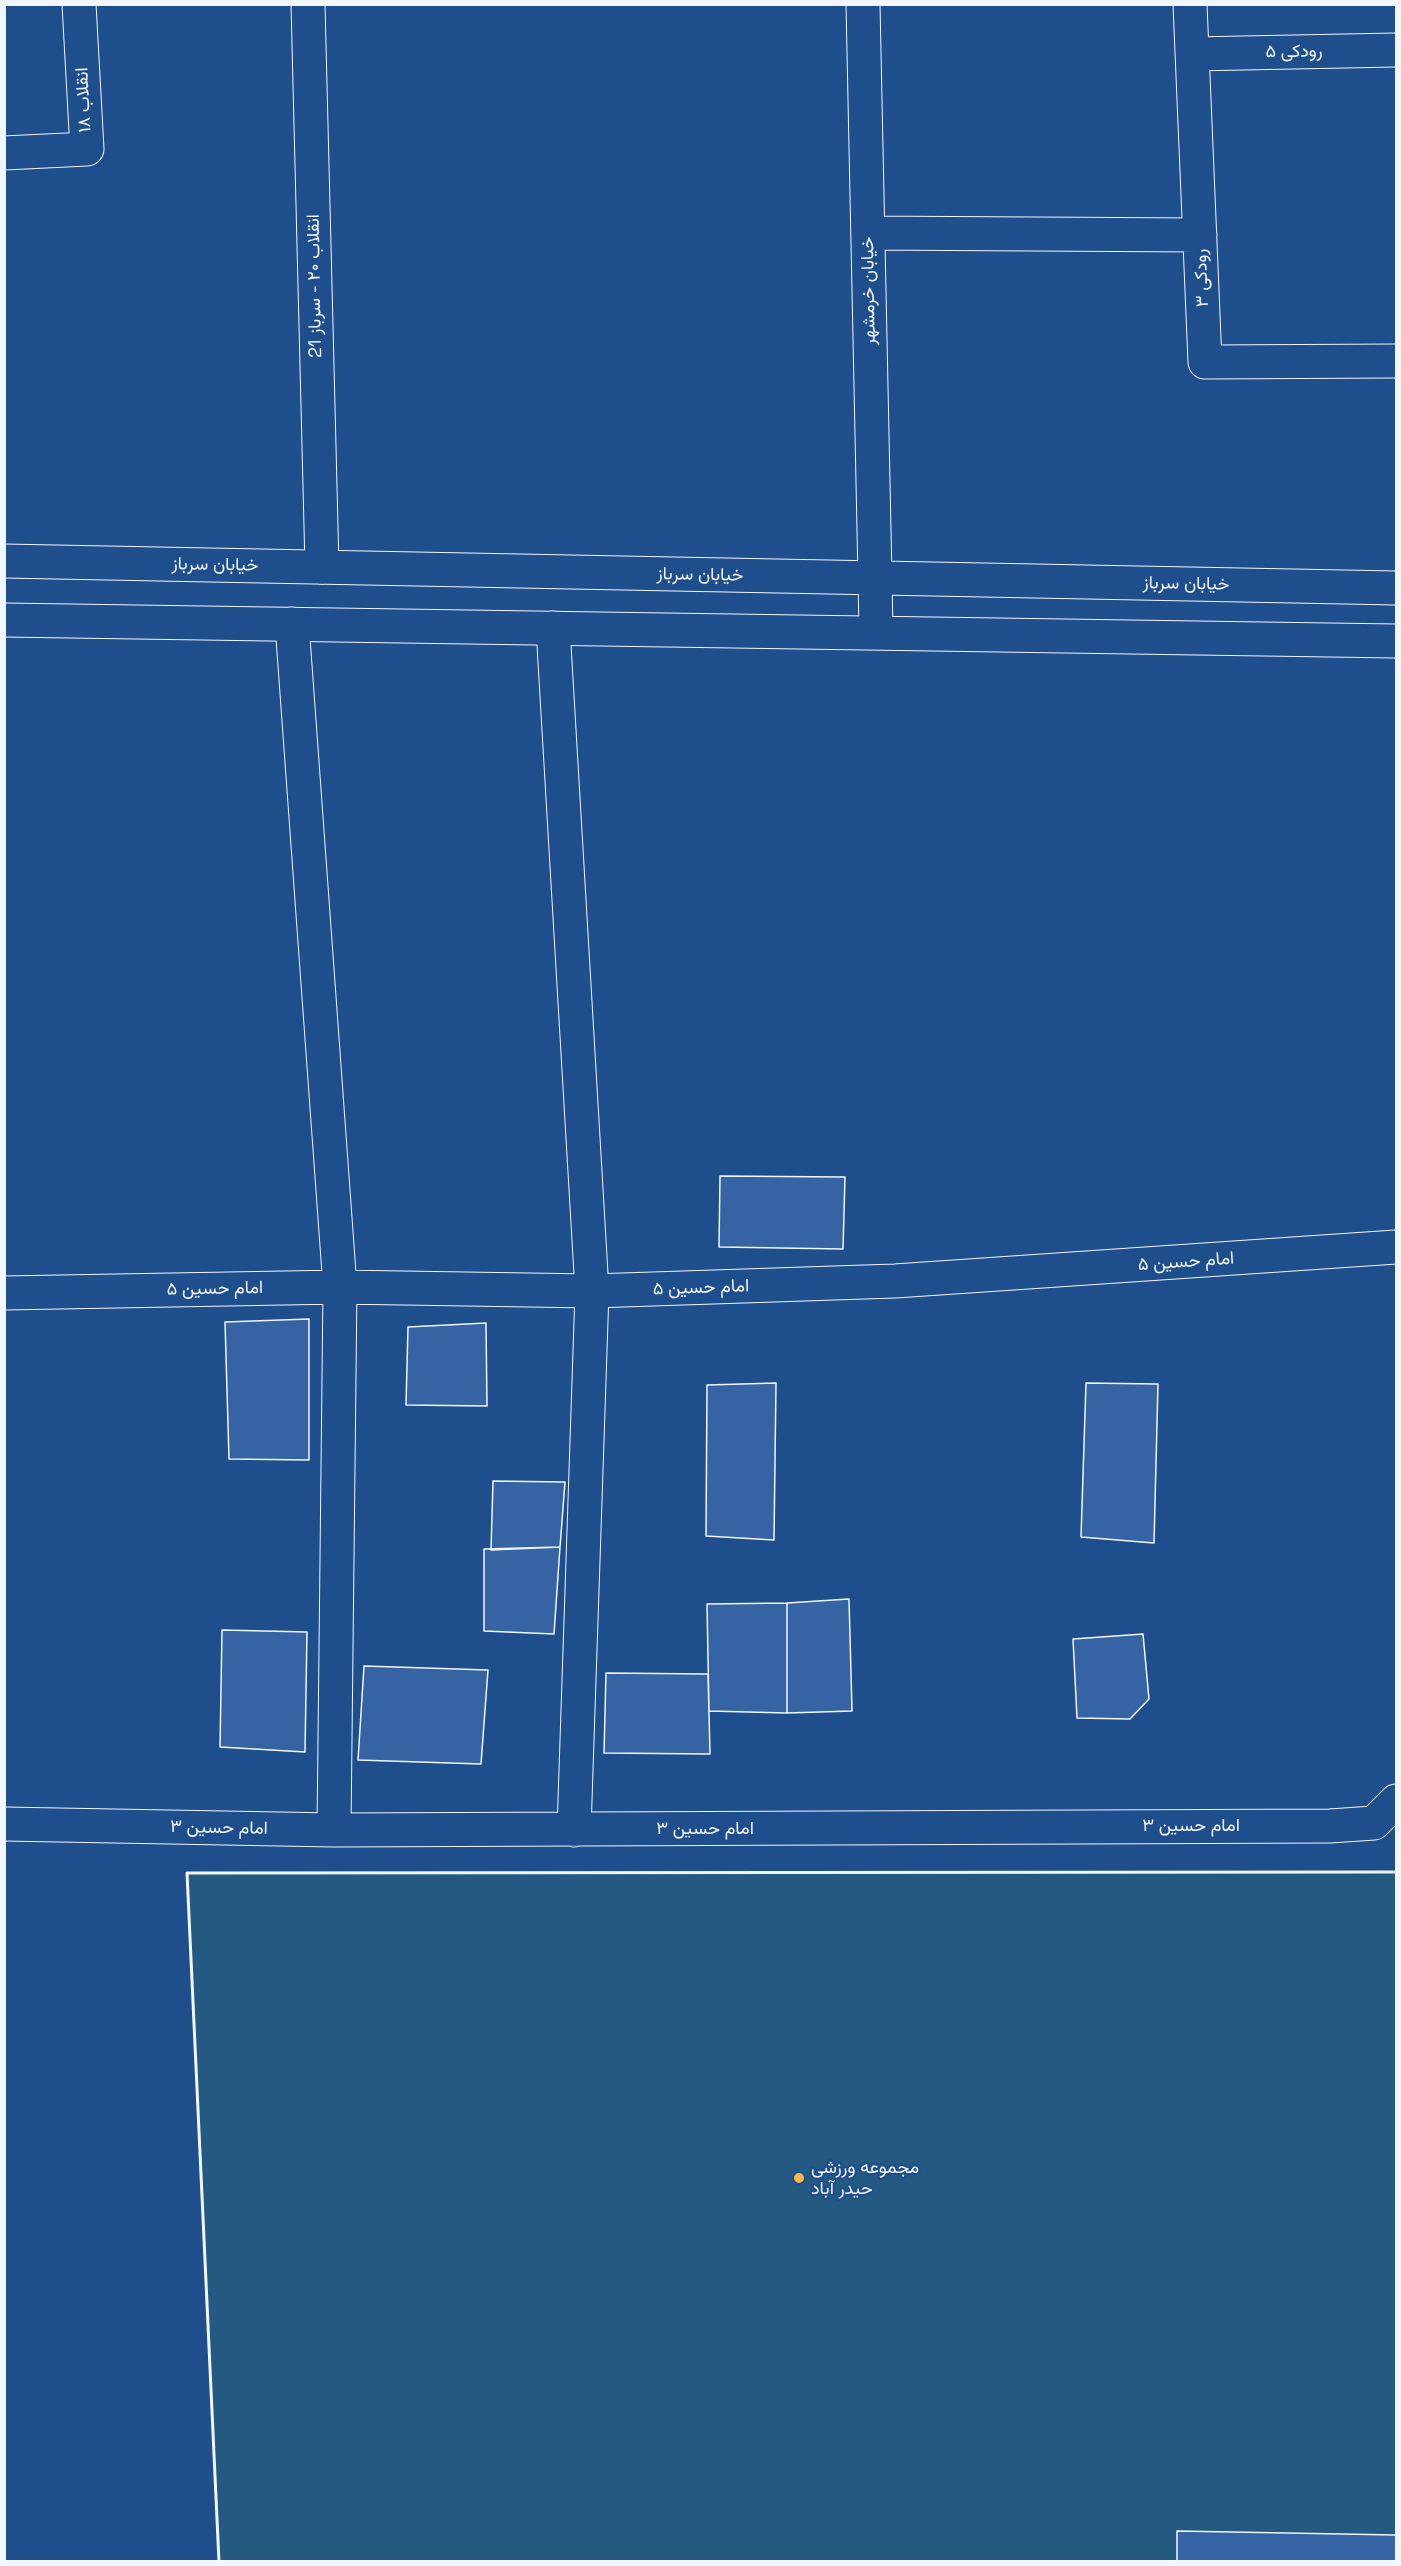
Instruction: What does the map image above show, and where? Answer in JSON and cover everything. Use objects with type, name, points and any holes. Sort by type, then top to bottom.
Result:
[{"type":"street","name":"انقلاب ۱۸","points":[[4,153],[87,149],[79,4]]},
{"type":"street","name":"انقلاب ۲۰ - سرباز 21","points":[[308,4],[322,567]]},
{"type":"street","name":"خیابان خرمشهر","points":[[863,4],[876,632]]},
{"type":"street","name":"رودکی ۳","points":[[1190,4],[1205,362],[1396,362]]},
{"type":"street","name":"رودکی ۵","points":[[1192,54],[1396,50]]},
{"type":"street","points":[[868,234],[1200,235]]},
{"type":"street","name":"خیابان سرباز","points":[[4,561],[1396,588]]},
{"type":"street","points":[[4,620],[1396,641]]},
{"type":"street","points":[[292,624],[340,1287],[334,1830]]},
{"type":"street","points":[[553,628],[592,1291],[574,1830]]},
{"type":"street","name":"امام حسین ۵","points":[[4,1293],[340,1287],[592,1291],[895,1281],[1396,1247]]},
{"type":"street","name":"امام حسین ۳","points":[[4,1824],[334,1830],[1330,1826],[1374,1823],[1396,1801]]},
{"type":"shaded area","name":"مجموعه ورزشی حیدر آباد","points":[[1396,1872],[1396,2561],[219,2561],[187,1873]]},
{"type":"building","points":[[720,1176],[845,1177],[843,1249],[719,1247]]},
{"type":"building","points":[[309,1319],[309,1460],[229,1459],[225,1322]]},
{"type":"building","points":[[486,1323],[487,1406],[406,1405],[408,1327]]},
{"type":"building","points":[[776,1383],[774,1540],[706,1536],[707,1385]]},
{"type":"building","points":[[1086,1383],[1158,1384],[1154,1543],[1081,1537]]},
{"type":"building","points":[[493,1481],[565,1482],[560,1547],[491,1550]]},
{"type":"building","points":[[560,1547],[554,1634],[484,1631],[484,1549]]},
{"type":"building","points":[[849,1599],[852,1711],[787,1713],[787,1603]]},
{"type":"building","points":[[787,1603],[787,1713],[709,1711],[707,1604]]},
{"type":"building","points":[[222,1630],[307,1632],[305,1752],[220,1747]]},
{"type":"building","points":[[1143,1634],[1149,1699],[1130,1719],[1077,1718],[1073,1639]]},
{"type":"building","points":[[364,1666],[488,1670],[481,1764],[358,1760]]},
{"type":"building","points":[[606,1673],[708,1674],[710,1754],[604,1753]]},
{"type":"building","points":[[1177,2531],[1396,2535],[1396,2562],[1177,2562]]},
{"type":"wall","points":[[219,2562],[187,1873],[1396,1872]]},
{"type":"place","name":"مجموعه ورزشی حیدر آباد","points":[[799,2178]]}]
